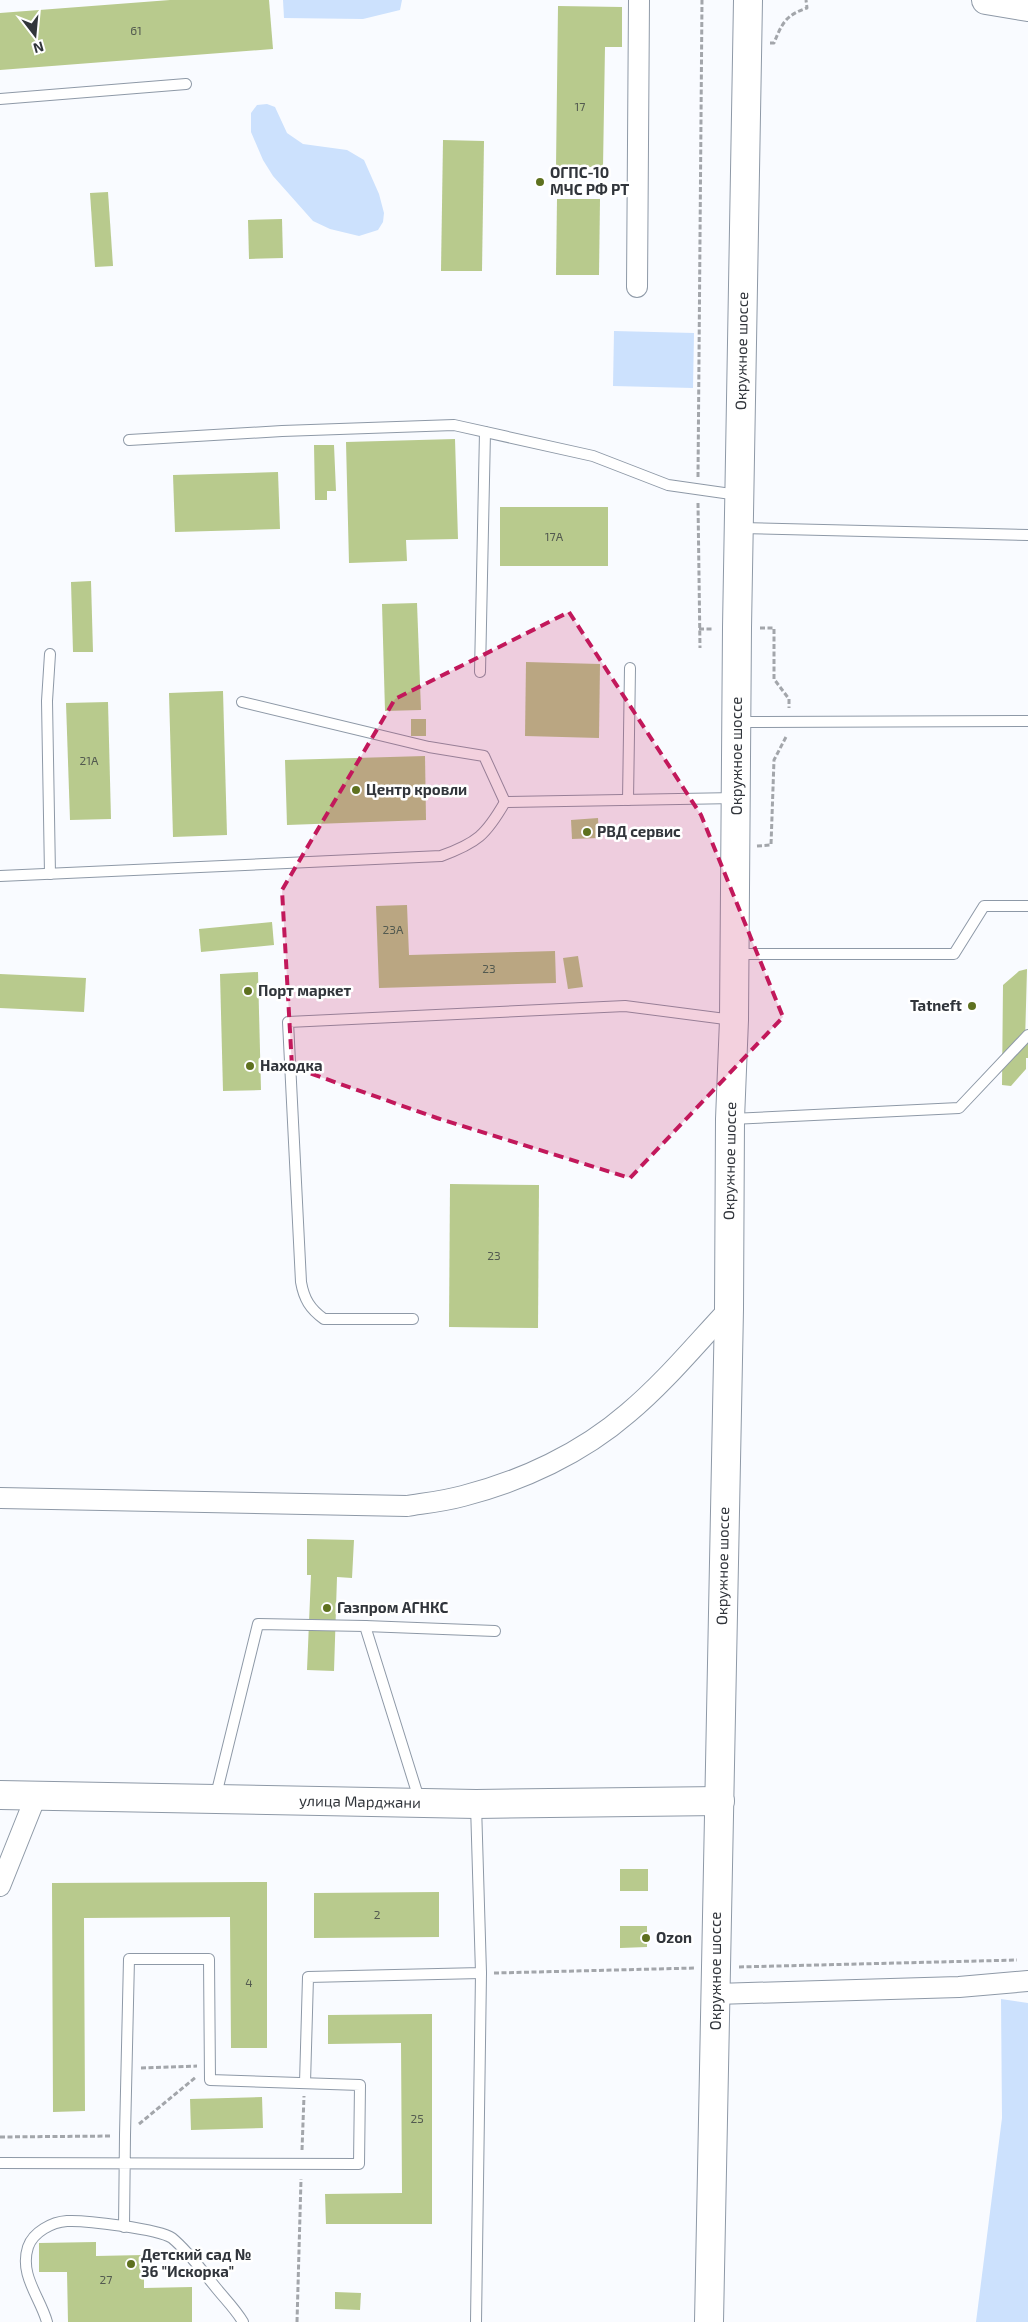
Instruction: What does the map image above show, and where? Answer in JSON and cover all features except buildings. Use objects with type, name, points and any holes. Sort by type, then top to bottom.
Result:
[{"type":"street","points":[[637,287],[639,0]]},
{"type":"street","name":"Окружное шоссе","points":[[709,2322],[729,1309],[730,1119],[734,1020],[739,495],[748,0]]},
{"type":"street","points":[[986,0],[1028,7]]},
{"type":"street","points":[[0,1498],[407,1506],[463,1496],[528,1474],[572,1453],[612,1425],[628,1413],[672,1371],[729,1309]]},
{"type":"street","name":"улица Марджани","points":[[0,1795],[476,1804],[720,1801]]},
{"type":"street","points":[[0,1886],[36,1796]]},
{"type":"street","points":[[716,1994],[959,1987],[1028,1981]]},
{"type":"lane","points":[[0,99],[186,84]]},
{"type":"lane","points":[[129,440],[282,430],[454,425],[593,456],[668,484],[739,495]]},
{"type":"lane","points":[[480,672],[485,432]]},
{"type":"lane","points":[[739,528],[1028,535]]},
{"type":"lane","points":[[50,654],[47,701],[50,874]]},
{"type":"lane","points":[[628,800],[630,668]]},
{"type":"lane","points":[[242,702],[429,747],[484,756],[505,802]]},
{"type":"lane","points":[[737,722],[1028,721]]},
{"type":"lane","points":[[505,802],[737,798]]},
{"type":"lane","points":[[0,876],[441,856],[463,848],[478,839],[490,827],[505,802]]},
{"type":"lane","points":[[735,954],[954,954],[984,906],[1028,906]]},
{"type":"lane","points":[[413,1319],[324,1319],[309,1306],[303,1295],[300,1282],[288,1022],[624,1006],[734,1020]]},
{"type":"lane","points":[[730,1119],[959,1108],[1028,1035]]},
{"type":"lane","points":[[215,1799],[258,1624],[495,1630]]},
{"type":"lane","points":[[365,1626],[420,1803]]},
{"type":"lane","points":[[476,1804],[480,1973],[476,2322]]},
{"type":"lane","points":[[0,2163],[125,2163],[359,2164],[360,2084],[210,2080],[209,1959],[129,1960],[125,2163],[124,2227]]},
{"type":"lane","points":[[304,2083],[308,1977],[480,1973]]},
{"type":"lane","points":[[47,2322],[44,2308],[29,2281],[26,2265],[28,2247],[34,2235],[46,2227],[66,2221],[153,2230],[170,2237],[186,2251],[243,2322]]},
{"type":"path","points":[[700,648],[698,489],[702,0]]},
{"type":"path","points":[[480,1973],[1018,1960]]},
{"type":"path","points":[[297,2322],[304,2083]]},
{"type":"highlighted area","points":[[569,612],[701,815],[783,1017],[630,1178],[437,1118],[292,1067],[282,890],[395,699]]},
{"type":"shaded area","points":[[283,0],[402,0],[400,10],[363,19],[284,18]]},
{"type":"shaded area","points":[[267,104],[275,107],[287,133],[303,144],[347,150],[364,160],[379,194],[384,213],[383,222],[378,230],[359,236],[330,229],[313,221],[273,176],[263,160],[251,132],[251,113],[257,105]]},
{"type":"shaded area","points":[[614,331],[694,333],[693,388],[613,386]]},
{"type":"shaded area","points":[[1001,1999],[1028,2003],[1028,2322],[976,2322],[1002,2118]]},
{"type":"place","name":"ОГПС-10 МЧС РФ РТ","points":[[540,182]]},
{"type":"place","name":"Центр кровли","points":[[356,790]]},
{"type":"place","name":"РВД сервис","points":[[587,832]]},
{"type":"place","name":"Порт маркет","points":[[248,991]]},
{"type":"place","name":"Tatneft","points":[[972,1006]]},
{"type":"place","name":"Находка","points":[[250,1066]]},
{"type":"place","name":"Газпром АГНКС","points":[[327,1608]]},
{"type":"place","name":"Ozon","points":[[646,1938]]},
{"type":"place","name":"Детский сад № 36 \"Искорка\"","points":[[131,2264]]}]
